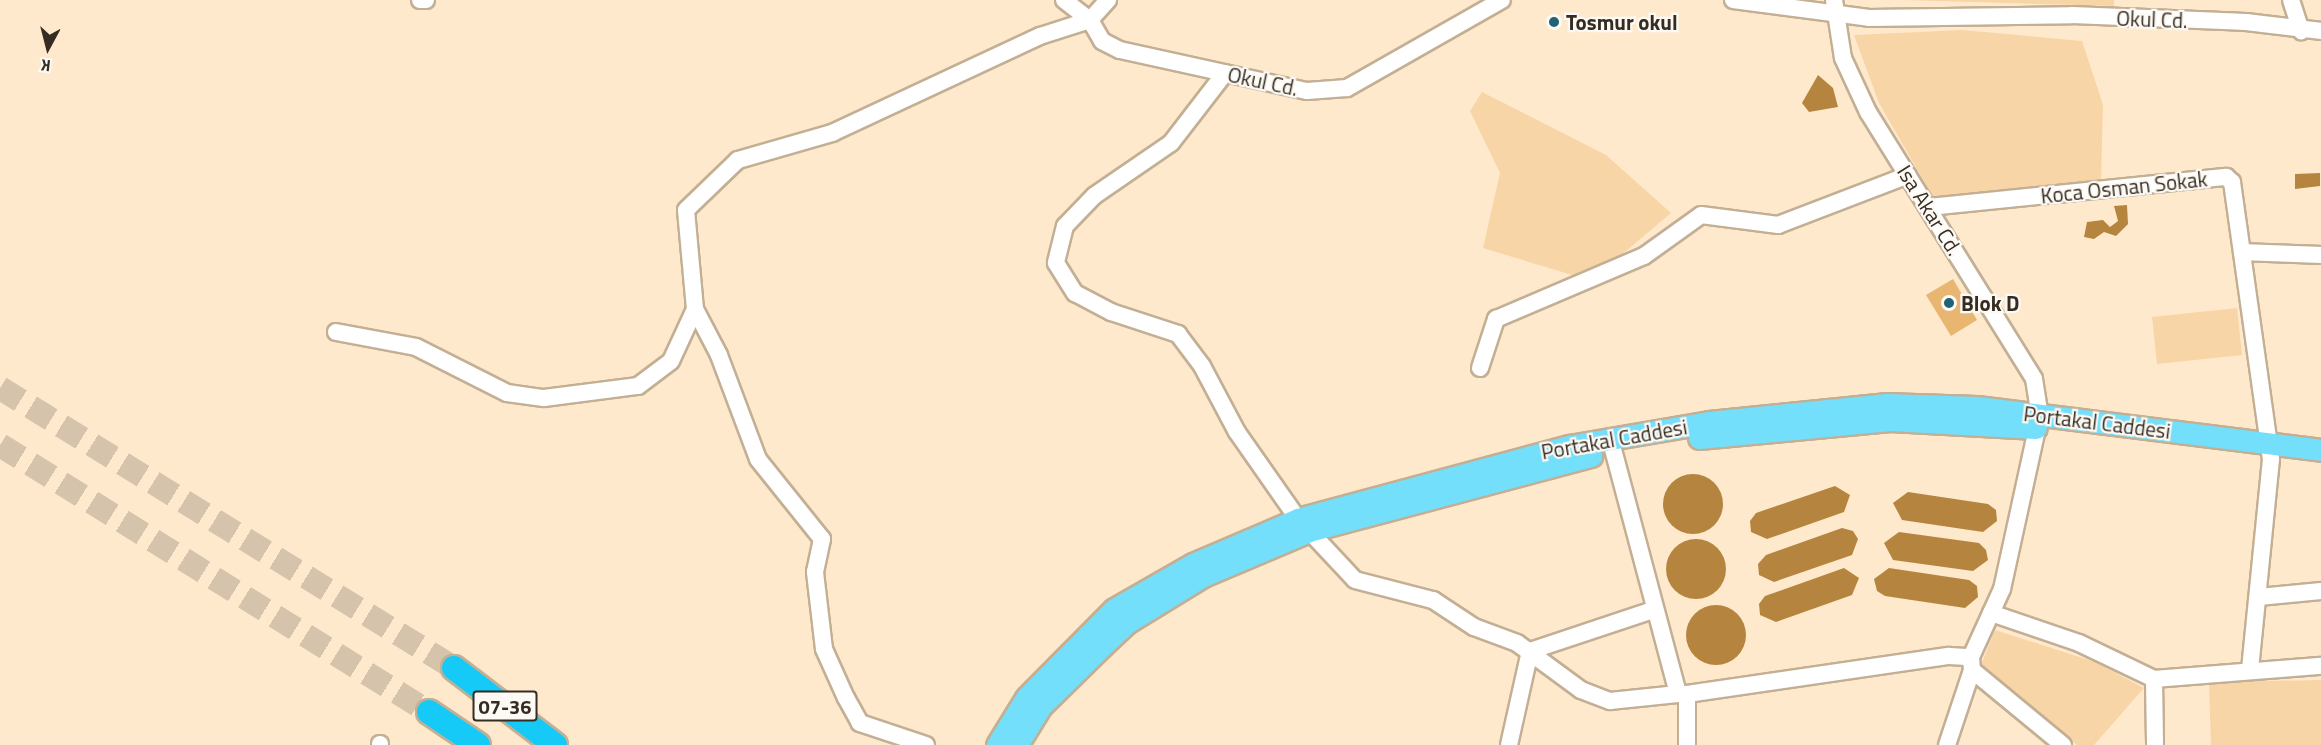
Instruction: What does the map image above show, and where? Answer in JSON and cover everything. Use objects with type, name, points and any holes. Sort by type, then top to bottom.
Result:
[{"type":"highway","name":"07-36","points":[[454,668],[555,745]]},
{"type":"highway","name":"07-36","points":[[429,712],[478,745]]},
{"type":"main road","name":"Portakal Caddesi","points":[[997,745],[1026,698],[1114,609],[1192,564],[1409,486],[1791,411],[1885,404],[2270,451],[2321,464]]},
{"type":"main road","name":"Portakal Caddesi","points":[[2270,451],[2321,450]]},
{"type":"main road","name":"Portakal Caddesi","points":[[1017,745],[1041,706],[1128,622],[1203,576],[1304,525]]},
{"type":"street","points":[[420,0],[426,0]]},
{"type":"street","name":"Okul Cd.","points":[[1064,0],[1090,20],[1102,41],[1120,50],[1307,91],[1347,88],[1502,0]]},
{"type":"street","points":[[926,745],[861,723],[846,698],[824,649],[815,572],[822,539],[758,459],[719,355],[694,309],[686,210],[738,160],[832,133],[1040,36],[1090,20],[1108,0]]},
{"type":"street","name":"Okul Cd.","points":[[1733,0],[1834,8],[2246,22],[2301,31],[2321,31]]},
{"type":"street","points":[[2291,0],[2301,31]]},
{"type":"street","name":"Isa Akar Cd.","points":[[1834,8],[1843,58],[1868,112],[2034,379],[2040,422]]},
{"type":"street","points":[[1225,73],[1170,143],[1094,196],[1065,226],[1056,263],[1075,293],[1111,312],[1178,334],[1202,366],[1237,432],[1304,525],[1355,580],[1433,600],[1474,627],[1530,651],[1581,690],[1610,701],[1682,694],[1949,656],[1971,663],[2064,745]]},
{"type":"street","points":[[1480,368],[1496,319],[1644,256],[1701,215],[1778,225],[1908,175]]},
{"type":"street","name":"Koca Osman Sokak","points":[[1929,207],[2226,177],[2236,192],[2242,252],[2270,451],[2259,597],[2250,670]]},
{"type":"street","points":[[2242,252],[2321,255]]},
{"type":"street","points":[[336,333],[416,347],[507,393],[544,398],[638,386],[671,361],[694,309]]},
{"type":"street","points":[[1947,745],[1971,663],[2002,589],[2040,422]]},
{"type":"street","points":[[1611,445],[1643,555],[1653,610],[1682,694],[1687,745]]},
{"type":"street","points":[[2259,597],[2321,591]]},
{"type":"street","points":[[1530,651],[1653,610]]},
{"type":"street","points":[[1991,613],[2079,643],[2154,680],[2250,670],[2321,666]]},
{"type":"street","points":[[1509,745],[1530,651]]},
{"type":"street","points":[[2154,680],[2155,745]]},
{"type":"shaded area","points":[[1901,0],[2114,0],[2114,6]]},
{"type":"shaded area","points":[[1962,30],[2082,41],[2103,105],[2101,180],[1933,197],[1879,103],[1854,35]]},
{"type":"shaded area","points":[[1818,75],[1833,88],[1838,107],[1809,112],[1802,103]]},
{"type":"shaded area","points":[[1482,92],[1606,155],[1671,213],[1619,257],[1572,275],[1483,248],[1500,173],[1470,111]]},
{"type":"shaded area","points":[[2320,173],[2320,186],[2295,189],[2295,174]]},
{"type":"shaded area","points":[[2127,205],[2128,224],[2116,236],[2104,232],[2094,239],[2084,237],[2087,222],[2103,220],[2110,227],[2118,221],[2114,206]]},
{"type":"shaded area","points":[[2237,308],[2242,355],[2157,364],[2152,317]]},
{"type":"shaded area","points":[[1693,474],[1710,479],[1718,487],[1723,504],[1718,521],[1710,529],[1693,534],[1676,529],[1668,521],[1663,504],[1668,487],[1676,479]]},
{"type":"shaded area","points":[[1835,486],[1850,495],[1844,512],[1767,539],[1751,532],[1750,521],[1756,513]]},
{"type":"shaded area","points":[[1908,492],[1988,504],[1996,510],[1997,521],[1983,532],[1902,520],[1893,503]]},
{"type":"shaded area","points":[[1842,528],[1853,531],[1858,539],[1852,555],[1774,582],[1759,575],[1758,564],[1766,555]]},
{"type":"shaded area","points":[[1899,532],[1979,543],[1986,550],[1988,560],[1973,571],[1893,560],[1884,543]]},
{"type":"shaded area","points":[[1696,539],[1713,544],[1721,552],[1726,569],[1721,586],[1713,594],[1696,599],[1679,594],[1671,586],[1666,569],[1671,552],[1679,544]]},
{"type":"shaded area","points":[[1844,568],[1859,578],[1852,595],[1776,622],[1760,615],[1759,604],[1765,596]]},
{"type":"shaded area","points":[[1889,568],[1969,580],[1977,586],[1978,597],[1965,608],[1885,596],[1877,591],[1874,579]]},
{"type":"shaded area","points":[[1716,605],[1733,610],[1741,618],[1746,635],[1741,652],[1733,660],[1716,665],[1699,660],[1691,652],[1686,635],[1691,618],[1699,610]]},
{"type":"shaded area","points":[[1995,630],[2095,662],[2144,688],[2094,745],[2077,745],[1981,665]]},
{"type":"shaded area","points":[[2321,680],[2321,745],[2211,745],[2209,682]]},
{"type":"building","name":"Blok D","points":[[1953,279],[1977,320],[1951,336],[1926,295]]},
{"type":"tunnel","points":[[0,388],[454,668]]},
{"type":"tunnel","points":[[0,445],[429,712]]},
{"type":"place","name":"Tosmur okul","points":[[1554,22]]},
{"type":"place","name":"Blok D","points":[[1949,303]]}]
